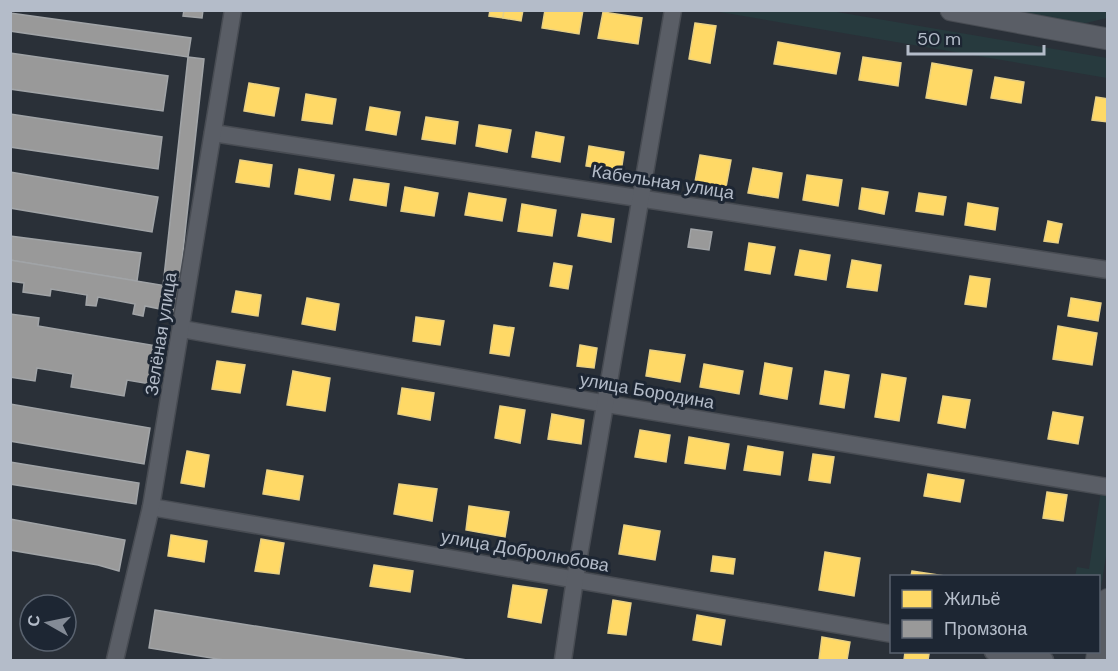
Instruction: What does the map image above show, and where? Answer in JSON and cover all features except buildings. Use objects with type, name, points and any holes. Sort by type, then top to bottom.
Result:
[{"type":"main road","points":[[1100,647],[1107,602]]},
{"type":"street","name":"Зелёная улица","points":[[119,660],[151,507],[233,10]]},
{"type":"street","points":[[563,660],[673,10]]},
{"type":"street","points":[[951,10],[1107,39]]},
{"type":"street","points":[[1074,33],[1107,29]]},
{"type":"street","name":"Кабельная улица","points":[[213,133],[1107,270]]},
{"type":"street","name":"улица Бородина","points":[[182,329],[607,404],[1107,487]]},
{"type":"street","name":"улица Добролюбова","points":[[151,507],[890,634]]},
{"type":"street","points":[[1005,653],[1045,660]]},
{"type":"green space","points":[[714,11],[831,11],[1107,58],[1107,78]]},
{"type":"green space","points":[[988,11],[1107,11],[1107,18],[1073,26]]},
{"type":"green space","points":[[1101,491],[1107,494],[1108,544],[1100,593],[1100,575],[1075,575],[1077,567],[1089,569]]}]
